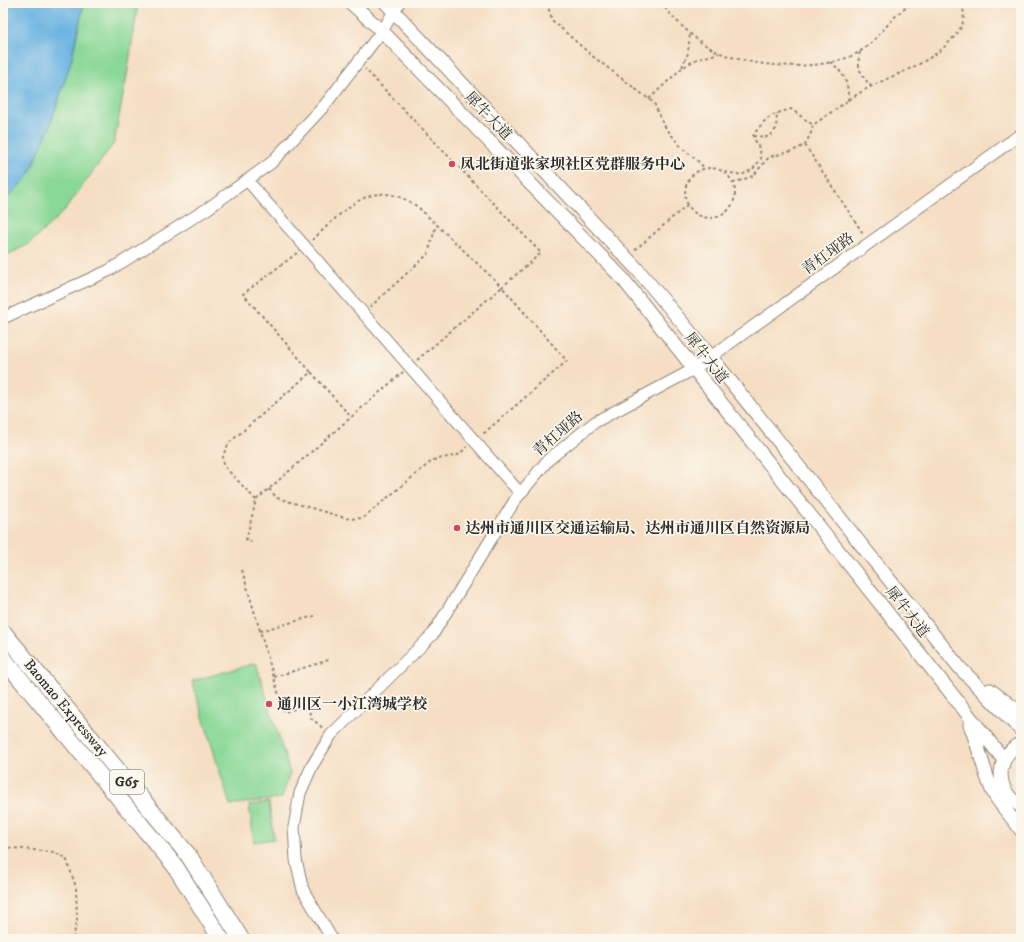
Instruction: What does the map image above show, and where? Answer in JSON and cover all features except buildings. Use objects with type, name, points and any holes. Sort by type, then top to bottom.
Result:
[{"type":"highway","name":"Baomao Expressway","points":[[3,632],[189,856],[241,939]]},
{"type":"highway","name":"Baomao Expressway","points":[[3,658],[175,866],[221,939]]},
{"type":"main road","name":"犀牛大道","points":[[351,3],[382,31],[622,279],[1004,760]]},
{"type":"main road","name":"犀牛大道","points":[[394,6],[626,257],[711,357],[960,668],[1021,730]]},
{"type":"main road","points":[[960,668],[1021,713]]},
{"type":"main road","points":[[962,707],[978,743],[992,789],[1000,803],[1021,830]]},
{"type":"main road","points":[[1021,743],[1010,750],[1004,760],[1001,771],[1002,783],[1006,794],[1014,803],[1021,806]]},
{"type":"street","points":[[3,318],[108,271],[208,210],[271,163],[324,106],[382,31],[394,6]]},
{"type":"street","name":"青杠垭路","points":[[332,939],[303,890],[296,860],[294,827],[300,794],[312,766],[331,735],[433,634],[520,494],[548,460],[595,422],[694,368],[711,357],[1021,134]]},
{"type":"street","points":[[247,180],[520,494]]},
{"type":"path","points":[[547,3],[552,20],[591,55],[654,103],[663,124],[681,147],[704,168]]},
{"type":"path","points":[[661,3],[673,17],[690,32],[720,53],[734,59],[764,63],[795,64],[842,60],[860,52],[870,44],[895,17],[913,3]]},
{"type":"path","points":[[733,184],[753,176],[769,157],[792,151],[805,145],[813,125],[848,102],[872,87],[918,66],[944,48],[961,29],[965,16],[960,3]]},
{"type":"path","points":[[682,68],[688,53],[690,32]]},
{"type":"path","points":[[860,52],[858,67],[865,80],[872,87]]},
{"type":"path","points":[[648,99],[682,68],[695,60],[720,53]]},
{"type":"path","points":[[351,417],[243,294],[305,247],[354,202],[370,194],[391,193],[405,198],[418,206],[436,226],[502,287],[541,253],[358,62]]},
{"type":"path","points":[[830,62],[840,69],[845,77],[849,89],[848,102]]},
{"type":"path","points":[[753,136],[762,121],[778,112],[791,109],[813,125]]},
{"type":"path","points":[[753,136],[768,137],[776,129],[778,112]]},
{"type":"path","points":[[724,172],[733,184],[735,192],[734,200],[730,208],[716,217],[708,218],[700,216],[687,205],[684,189],[687,181],[692,175],[704,168],[715,168],[724,172],[742,175],[753,169],[761,159],[760,150],[753,136]]},
{"type":"path","points":[[805,145],[869,243]]},
{"type":"path","points":[[626,257],[687,205]]},
{"type":"path","points":[[363,313],[428,254],[436,226]]},
{"type":"path","points":[[256,500],[224,466],[223,455],[229,443],[311,372]]},
{"type":"path","points":[[269,489],[277,498],[349,519],[363,518],[433,460],[458,455],[475,441]]},
{"type":"path","points":[[242,570],[284,712],[308,705],[311,718],[331,735]]},
{"type":"path","points":[[260,631],[318,615]]},
{"type":"path","points":[[274,677],[329,660]]},
{"type":"path","points":[[3,847],[53,852],[66,858],[76,887],[76,920],[73,939]]},
{"type":"green space","points":[[84,3],[138,3],[127,75],[114,143],[64,211],[29,244],[3,257],[3,202],[28,177],[50,126],[71,61]]},
{"type":"green space","points":[[256,663],[290,773],[282,798],[230,805],[192,681]]},
{"type":"green space","points":[[269,802],[274,839],[254,842],[249,805]]},
{"type":"water","points":[[3,3],[84,3],[71,61],[50,126],[28,177],[3,202]]},
{"type":"place","name":"凤北街道张家坝社区党群服务中心","points":[[452,164]]},
{"type":"place","name":"达州市通川区交通运输局、达州市通川区自然资源局","points":[[457,528]]},
{"type":"place","name":"通川区一小江湾城学校","points":[[269,704]]}]
